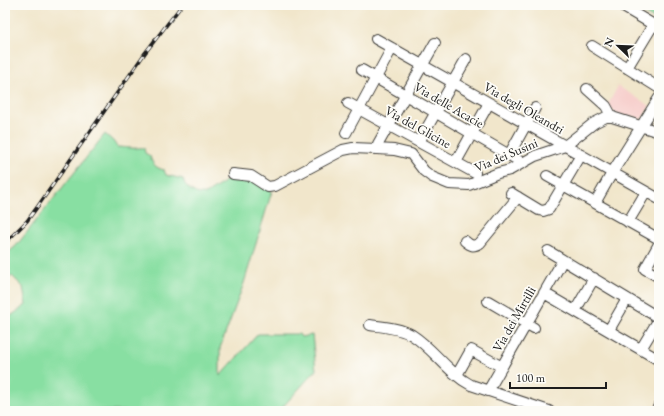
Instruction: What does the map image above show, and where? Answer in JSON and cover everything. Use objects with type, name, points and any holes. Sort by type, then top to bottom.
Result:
[{"type":"street","points":[[625,8],[656,26],[627,68]]},
{"type":"street","name":"Via degli Oleandri","points":[[376,39],[659,199]]},
{"type":"street","points":[[378,144],[435,43]]},
{"type":"street","points":[[592,46],[659,88]]},
{"type":"street","points":[[346,133],[392,48]]},
{"type":"street","points":[[419,142],[466,59]]},
{"type":"street","name":"Via delle Acacie","points":[[362,70],[523,163]]},
{"type":"street","points":[[587,89],[606,106],[612,117],[642,125],[659,132]]},
{"type":"street","points":[[596,203],[612,173],[659,98]]},
{"type":"street","name":"Via del Glicine","points":[[348,103],[456,162],[475,174]]},
{"type":"street","points":[[456,162],[489,103]]},
{"type":"street","points":[[509,154],[535,108]]},
{"type":"street","name":"Via dei Susini","points":[[233,174],[251,176],[268,186],[275,186],[333,154],[353,148],[394,150],[411,154],[424,171],[432,178],[449,184],[469,185],[498,173],[510,170],[538,154],[565,146],[594,123],[606,117],[612,117]]},
{"type":"street","points":[[465,242],[470,246],[475,246],[480,243],[515,195],[539,210],[543,211],[549,209],[581,155]]},
{"type":"street","points":[[547,176],[659,239]]},
{"type":"street","points":[[628,222],[646,192]]},
{"type":"street","points":[[659,244],[645,269],[659,277]]},
{"type":"street","points":[[548,251],[659,318],[641,349]]},
{"type":"street","name":"Via dei Mirtilli","points":[[488,391],[502,367],[530,326],[544,293],[563,260]]},
{"type":"street","points":[[575,310],[594,278]]},
{"type":"street","points":[[544,293],[659,360]]},
{"type":"street","points":[[609,330],[627,298]]},
{"type":"street","points":[[488,301],[530,326]]},
{"type":"street","points":[[370,325],[397,329],[411,335],[457,375],[471,385],[549,411]]},
{"type":"street","points":[[457,375],[471,350],[502,367]]},
{"type":"street","points":[[656,411],[659,406]]},
{"type":"shaded area","points":[[618,86],[650,106],[641,120],[632,115],[631,118],[616,114],[608,105]]},
{"type":"green space","points":[[630,5],[659,5],[659,22]]},
{"type":"green space","points":[[105,134],[117,147],[144,148],[145,153],[150,156],[153,163],[157,167],[164,170],[166,175],[183,179],[186,185],[195,193],[206,194],[234,176],[256,180],[272,191],[244,283],[220,348],[220,376],[258,334],[299,334],[301,337],[312,335],[316,370],[279,411],[5,411],[5,320],[26,305],[23,287],[12,276],[5,280],[5,255],[16,246]]},
{"type":"railway","points":[[5,243],[27,221],[145,53],[182,5]]}]
